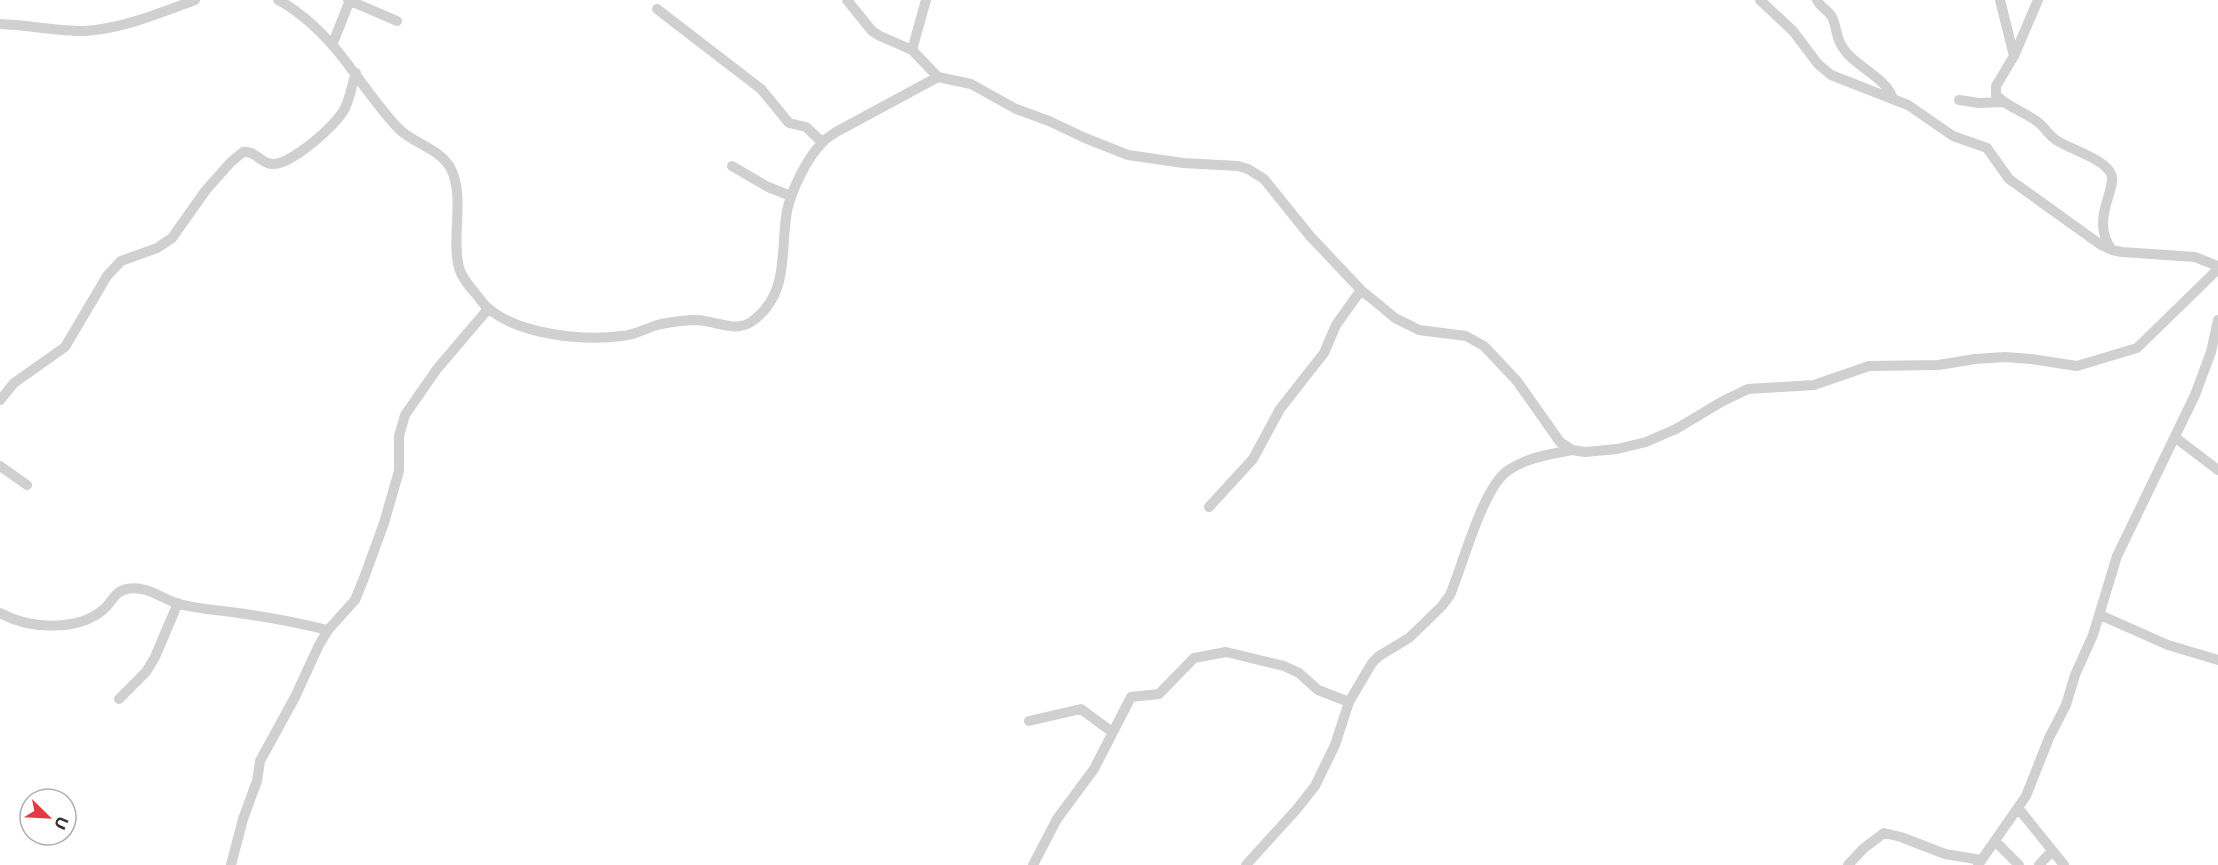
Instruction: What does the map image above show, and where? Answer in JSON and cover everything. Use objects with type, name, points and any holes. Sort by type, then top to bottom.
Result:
[{"type":"street","points":[[0,24],[82,31],[99,29],[120,25],[195,0]]},
{"type":"street","points":[[278,0],[289,5],[333,43],[377,104],[399,129],[437,153],[450,168],[455,182],[458,266],[466,283],[488,309],[518,324],[572,338],[624,336],[662,324],[696,320],[734,327],[748,325],[768,304],[781,278],[786,222],[791,196],[822,142],[836,132],[938,77]]},
{"type":"street","points":[[333,43],[350,0],[397,21]]},
{"type":"street","points":[[848,0],[872,31],[912,50],[938,77],[971,84],[1016,109],[1128,155],[1183,163],[1238,166],[1257,173],[1273,188],[1310,236],[1361,290],[1395,318],[1410,326],[1433,333],[1454,333],[1466,336],[1484,346],[1534,402],[1553,434],[1572,450]]},
{"type":"street","points":[[912,50],[926,0]]},
{"type":"street","points":[[1246,865],[1315,786],[1335,745],[1349,702],[1372,663],[1388,650],[1409,638],[1442,606],[1450,595],[1480,515],[1499,479],[1507,471],[1523,463],[1572,450],[1596,452],[1646,442],[1676,429],[1748,389],[1814,385],[1869,366],[1938,365],[2005,357],[2076,366],[2137,348],[2216,270],[2204,259],[2112,250],[2101,245],[2009,179],[1987,148],[1953,136],[1908,105],[1830,75],[1818,64],[1793,32],[1760,0]]},
{"type":"street","points":[[1817,0],[1820,6],[1832,16],[1835,33],[1842,47],[1888,89],[1893,99]]},
{"type":"street","points":[[2000,0],[2014,56]]},
{"type":"street","points":[[2038,0],[2014,56],[1995,90],[1996,95],[2040,124],[2056,140],[2102,165],[2111,173],[2112,180],[2103,220],[2105,238],[2112,250]]},
{"type":"street","points":[[657,9],[761,89],[789,123],[806,127],[822,142]]},
{"type":"street","points":[[0,400],[14,382],[65,347],[107,276],[121,261],[157,248],[172,238],[206,190],[243,152],[252,152],[266,162],[279,163],[295,154],[333,124],[345,109],[356,73]]},
{"type":"street","points":[[1959,100],[1979,104],[2004,102]]},
{"type":"street","points":[[732,166],[768,187],[791,196]]},
{"type":"street","points":[[1209,507],[1253,459],[1280,409],[1324,352],[1336,325],[1361,290]]},
{"type":"street","points":[[231,865],[261,761],[295,698],[319,645],[328,630],[357,596],[384,523],[399,471],[399,436],[405,415],[437,369],[488,309]]},
{"type":"street","points":[[1848,865],[1864,848],[1884,833],[1945,854],[1980,863],[1995,842],[2026,796],[2066,705],[2075,675],[2100,615],[2117,556],[2176,438],[2210,355],[2218,320]]},
{"type":"street","points":[[2176,438],[2218,470]]},
{"type":"street","points":[[0,466],[27,485]]},
{"type":"street","points":[[0,613],[22,622],[72,625],[84,622],[103,610],[119,592],[135,588],[178,603],[274,618],[328,630]]},
{"type":"street","points":[[119,699],[146,672],[156,657],[178,603]]},
{"type":"street","points":[[2100,615],[2168,645],[2218,660]]},
{"type":"street","points":[[1033,865],[1057,819],[1094,769],[1133,696],[1159,694],[1194,658],[1220,653],[1239,654],[1284,666],[1299,673],[1318,690],[1349,702]]},
{"type":"street","points":[[1029,721],[1081,708],[1112,732]]},
{"type":"street","points":[[2018,808],[2051,852],[2064,865]]},
{"type":"street","points":[[1995,842],[2019,865]]},
{"type":"street","points":[[2038,865],[2051,852]]}]
